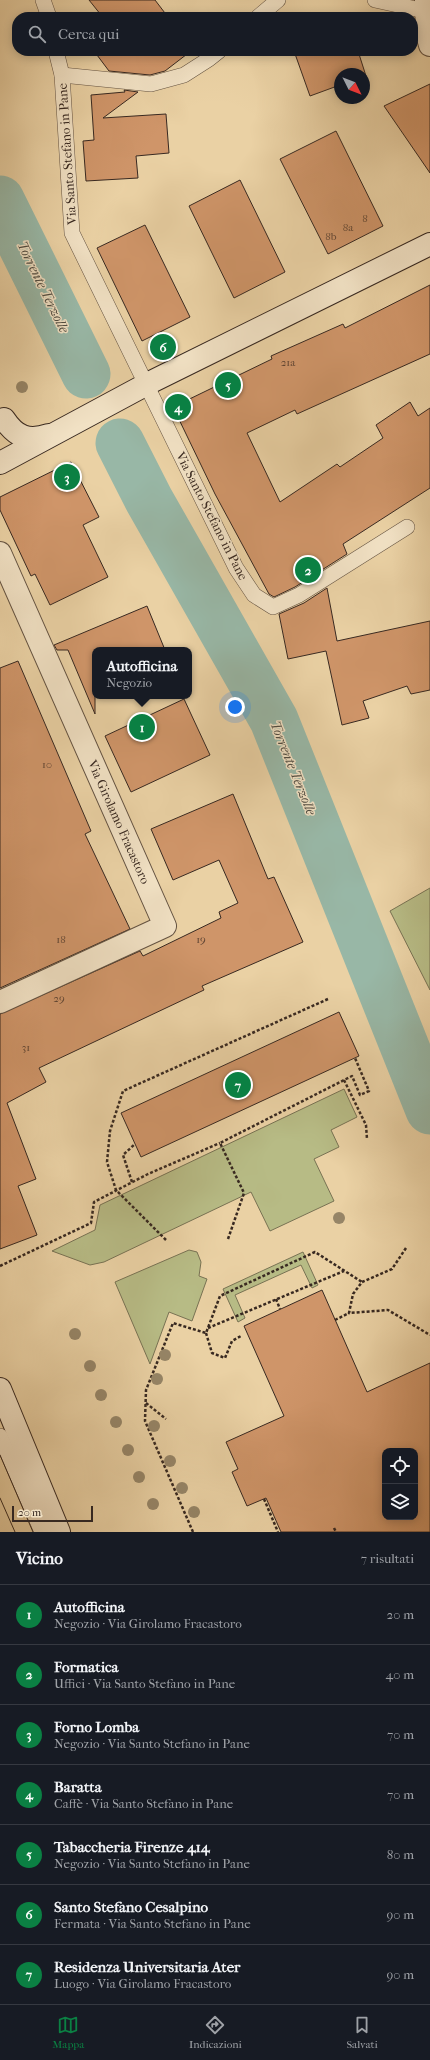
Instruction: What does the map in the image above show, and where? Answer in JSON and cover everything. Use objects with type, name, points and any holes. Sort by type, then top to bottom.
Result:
[{"type":"street","points":[[425,6],[427,34],[430,45]]},
{"type":"street","points":[[0,463],[143,386],[430,244]]},
{"type":"street","points":[[2,415],[14,432],[20,436],[38,438],[60,430]]},
{"type":"street","points":[[0,459],[7,446],[7,431],[2,415]]},
{"type":"street","name":"Via Girolamo Fracastoro","points":[[0,553],[165,926],[0,1002]]},
{"type":"street","points":[[0,1389],[60,1532]]},
{"type":"lane","points":[[43,0],[47,12]]},
{"type":"lane","points":[[264,12],[278,0]]},
{"type":"lane","points":[[374,0],[425,6]]},
{"type":"lane","name":"Via Santo Stefano in Pane","points":[[57,56],[62,75],[72,233],[143,386],[236,568],[254,594],[273,607],[299,595],[407,527]]},
{"type":"lane","name":"Via Santo Stefano in Pane","points":[[62,75],[151,84],[184,75],[213,56]]},
{"type":"lane","points":[[0,1436],[42,1532]]},
{"type":"path","points":[[166,1240],[116,1190],[107,1162],[109,1139],[115,1114],[124,1091],[328,999]]},
{"type":"path","points":[[0,1266],[91,1223],[94,1202],[116,1190],[220,1143],[352,1076],[360,1095],[369,1090],[355,1058]]},
{"type":"path","points":[[344,1080],[366,1125],[367,1139]]},
{"type":"path","points":[[220,1143],[244,1193],[228,1239]]},
{"type":"path","points":[[132,1182],[123,1155],[135,1144]]},
{"type":"path","points":[[349,1313],[353,1294],[362,1282],[392,1269],[406,1248]]},
{"type":"path","points":[[241,1336],[232,1341],[225,1358],[212,1353],[206,1333],[220,1296],[315,1252],[362,1282]]},
{"type":"path","points":[[208,1328],[344,1271]]},
{"type":"path","points":[[276,1299],[280,1309]]},
{"type":"path","points":[[335,1320],[349,1313],[388,1310],[430,1335]]},
{"type":"path","points":[[193,1532],[145,1421],[145,1403],[146,1390],[172,1323],[206,1333]]},
{"type":"path","points":[[145,1403],[166,1420]]},
{"type":"path","points":[[264,1499],[278,1532]]},
{"type":"path","points":[[334,1528],[336,1532]]},
{"type":"green space","points":[[430,888],[430,990],[390,911]]},
{"type":"green space","points":[[344,1089],[357,1117],[331,1130],[339,1147],[314,1159],[334,1201],[270,1231],[251,1192],[104,1262],[90,1265],[52,1251],[95,1230],[100,1205]]},
{"type":"green space","points":[[189,1250],[197,1252],[201,1262],[199,1276],[207,1279],[192,1321],[169,1312],[150,1364],[115,1282]]},
{"type":"green space","points":[[303,1252],[318,1285],[312,1288],[301,1265],[235,1295],[245,1318],[238,1322],[223,1289]]},
{"type":"building","points":[[89,0],[155,0],[164,12],[99,12]]},
{"type":"building","points":[[98,56],[184,56],[165,71],[150,75],[109,71]]},
{"type":"building","points":[[296,56],[360,56],[363,68],[334,68],[334,87],[310,96]]},
{"type":"building","points":[[430,84],[430,173],[384,106]]},
{"type":"building","points":[[124,90],[138,92],[103,118],[166,114],[169,153],[136,156],[138,178],[86,181],[83,141],[94,140],[91,95],[125,92]]},
{"type":"building","points":[[336,131],[383,226],[328,254],[280,159]]},
{"type":"building","points":[[240,180],[285,272],[234,298],[189,206]]},
{"type":"building","points":[[145,225],[190,317],[142,341],[97,248]]},
{"type":"building","points":[[430,285],[430,354],[297,414],[295,410],[247,433],[280,502],[337,464],[340,467],[383,438],[376,425],[410,402],[418,416],[430,408],[430,488],[343,544],[347,554],[295,587],[274,597],[269,594],[215,494],[173,407],[272,359],[271,356],[343,324],[345,328]]},
{"type":"building","points":[[71,462],[99,517],[83,525],[108,577],[50,605],[35,574],[31,576],[0,510],[0,497]]},
{"type":"building","points":[[327,588],[337,641],[430,621],[430,690],[411,694],[407,686],[363,701],[369,718],[342,725],[326,651],[288,659],[279,614],[304,603]]},
{"type":"building","points":[[147,606],[164,647],[92,647],[92,699],[95,699],[95,714],[68,650],[57,650],[54,645]]},
{"type":"building","points":[[18,661],[91,831],[85,834],[130,929],[0,988],[0,668]]},
{"type":"building","points":[[184,699],[210,755],[131,792],[105,736]]},
{"type":"building","points":[[233,794],[268,879],[274,877],[303,942],[202,986],[204,990],[39,1068],[46,1082],[7,1103],[36,1179],[18,1186],[37,1235],[0,1249],[0,1014],[140,951],[143,956],[221,918],[219,912],[238,903],[219,860],[173,880],[151,829]]},
{"type":"building","points":[[339,1012],[359,1056],[141,1157],[121,1113]]},
{"type":"building","points":[[322,1290],[367,1392],[430,1363],[430,1532],[281,1532],[266,1498],[247,1506],[232,1472],[238,1469],[226,1442],[284,1416],[244,1326]]},
{"type":"waterway","name":"Torrente Terzolle","points":[[0,200],[86,374]]},
{"type":"waterway","name":"Torrente Terzolle","points":[[120,443],[149,500],[274,720],[430,1110]]},
{"type":"tram line","points":[[0,1455],[33,1532]]},
{"type":"tram line","points":[[0,1498],[15,1532]]},
{"type":"place","name":"Santo Stefano Cesalpino","points":[[163,347]]},
{"type":"place","name":"Tabaccheria Firenze 414","points":[[228,385]]},
{"type":"place","name":"Baratta","points":[[178,407]]},
{"type":"place","name":"Forno Lomba","points":[[67,477]]},
{"type":"place","name":"Formatica","points":[[308,570]]},
{"type":"place","name":"Autofficina","points":[[142,727]]},
{"type":"place","name":"Residenza Universitaria Ater","points":[[238,1085]]}]
